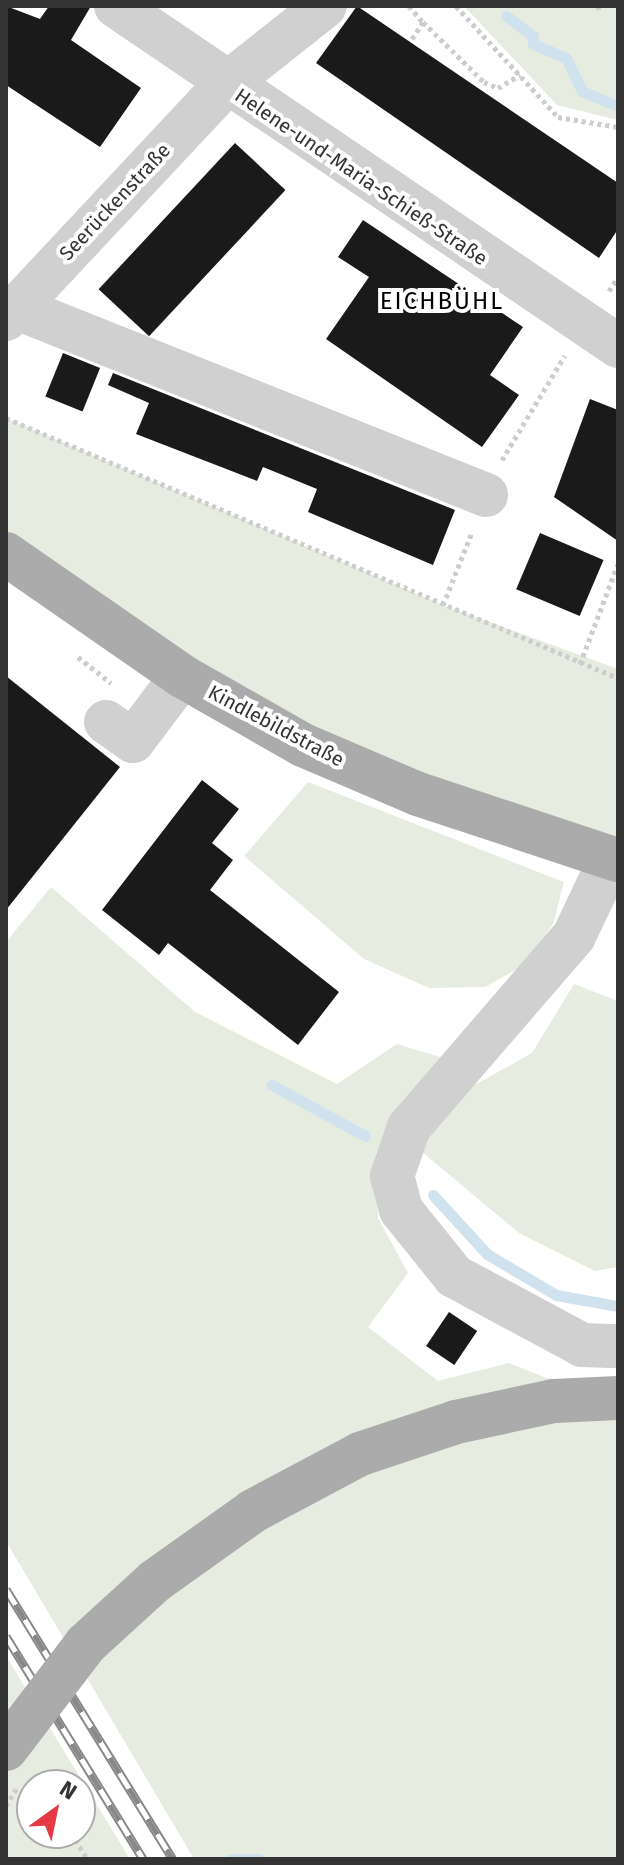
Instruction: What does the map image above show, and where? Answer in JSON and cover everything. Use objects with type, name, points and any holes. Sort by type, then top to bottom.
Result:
[{"type":"main road","name":"Kindlebildstraße","points":[[6,554],[182,676],[303,745],[418,794],[615,859]]},
{"type":"main road","points":[[16,1762],[86,1644],[155,1581],[253,1511],[360,1454],[456,1422],[554,1401],[618,1398]]},
{"type":"street","name":"Helene-und-Maria-Schieß-Straße","points":[[116,6],[225,85],[618,346]]},
{"type":"street","name":"Seerückenstraße","points":[[11,313],[225,85],[325,6]]},
{"type":"street","points":[[11,313],[486,495]]},
{"type":"street","points":[[106,722],[133,741],[182,676]]},
{"type":"street","points":[[615,859],[574,936],[409,1127],[392,1176],[401,1210],[454,1276],[582,1345],[618,1346]]},
{"type":"path","points":[[409,6],[484,82],[498,88],[520,75]]},
{"type":"path","points":[[456,6],[558,117],[618,127]]},
{"type":"path","points":[[412,39],[423,22]]},
{"type":"path","points":[[6,418],[618,678]]},
{"type":"path","points":[[580,664],[618,564]]},
{"type":"path","points":[[6,1806],[16,1762]]},
{"type":"shaded area","points":[[464,6],[618,6],[618,120],[557,105]]},
{"type":"shaded area","points":[[6,418],[443,605],[618,669],[618,858],[418,794],[6,554]]},
{"type":"shaded area","points":[[308,782],[564,882],[553,924],[524,965],[485,987],[429,988],[364,959],[244,856]]},
{"type":"shaded area","points":[[51,887],[195,1012],[337,1084],[397,1044],[443,1058],[376,1153],[378,1218],[408,1273],[368,1327],[438,1381],[509,1363],[618,1407],[618,1859],[194,1859],[6,1541],[6,942]]},
{"type":"shaded area","points":[[574,984],[618,1001],[618,1267],[595,1271],[519,1233],[421,1151],[448,1100],[532,1053]]},
{"type":"shaded area","points":[[6,1656],[75,1769],[16,1769],[16,1849],[96,1849],[96,1803],[130,1859],[6,1859]]},
{"type":"building","points":[[6,6],[40,19],[49,6],[91,6],[71,40],[141,88],[100,147],[6,85]]},
{"type":"building","points":[[357,6],[618,183],[618,229],[599,258],[316,63]]},
{"type":"building","points":[[235,143],[285,190],[149,336],[99,289]]},
{"type":"building","points":[[363,220],[523,327],[490,375],[519,395],[482,447],[326,339],[369,277],[338,257]]},
{"type":"building","points":[[63,353],[100,368],[82,412],[45,397]]},
{"type":"building","points":[[113,373],[455,510],[433,565],[308,512],[317,489],[263,467],[257,481],[136,434],[149,403],[108,385]]},
{"type":"building","points":[[590,399],[618,410],[618,541],[554,497]]},
{"type":"building","points":[[540,533],[604,560],[580,616],[516,589]]},
{"type":"building","points":[[6,676],[120,767],[6,910]]},
{"type":"building","points":[[202,780],[239,809],[212,843],[233,860],[210,890],[339,992],[298,1045],[168,943],[159,955],[102,910]]},
{"type":"building","points":[[449,1312],[477,1331],[454,1365],[426,1346]]},
{"type":"waterway","points":[[506,16],[533,36],[533,44],[566,58],[582,91],[618,106]]},
{"type":"waterway","points":[[272,1085],[365,1136]]},
{"type":"waterway","points":[[433,1195],[487,1254],[556,1295],[618,1306]]},
{"type":"waterway","points":[[231,1859],[259,1859]]},
{"type":"railway","points":[[6,1589],[173,1859]]},
{"type":"railway","points":[[6,1636],[143,1859]]},
{"type":"district","name":"EICHBÜHL","points":[[442,302]]}]
